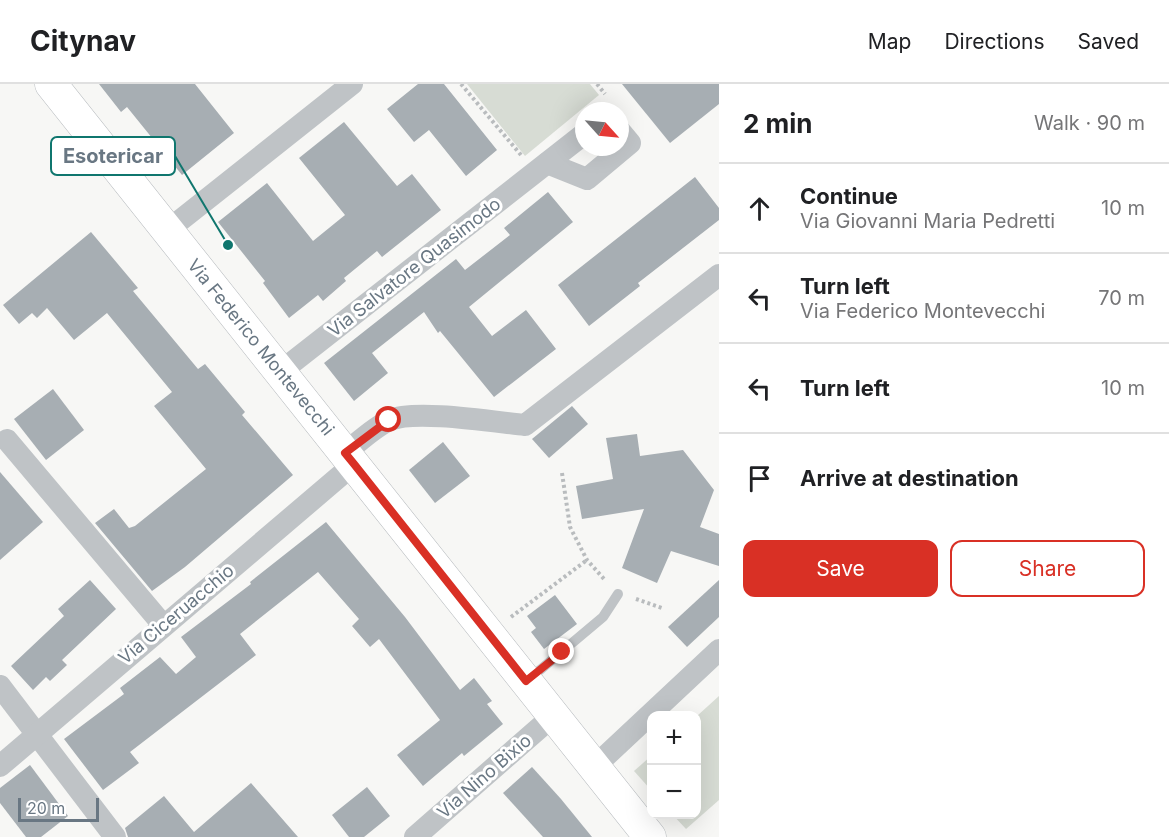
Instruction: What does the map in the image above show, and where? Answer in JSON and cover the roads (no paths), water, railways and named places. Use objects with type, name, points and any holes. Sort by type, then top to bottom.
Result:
[{"type":"street","name":"Via Federico Montevecchi","points":[[51,84],[650,837]]},
{"type":"street","points":[[168,230],[352,84]]},
{"type":"street","name":"Via Salvatore Quasimodo","points":[[280,372],[536,161],[575,139]]},
{"type":"street","points":[[536,161],[587,179],[614,156]]},
{"type":"street","name":"Via Ciceruacchio","points":[[0,766],[163,625],[349,459],[389,420],[403,416],[423,416],[525,425],[719,275]]},
{"type":"street","points":[[7,440],[163,625]]},
{"type":"street","points":[[594,767],[719,650]]},
{"type":"street","points":[[0,686],[114,837]]},
{"type":"street","name":"Via Nino Bixio","points":[[415,837],[553,716]]},
{"type":"lane","points":[[526,681],[603,617],[618,594]]},
{"type":"place","name":"Esotericar","points":[[228,245]]}]
